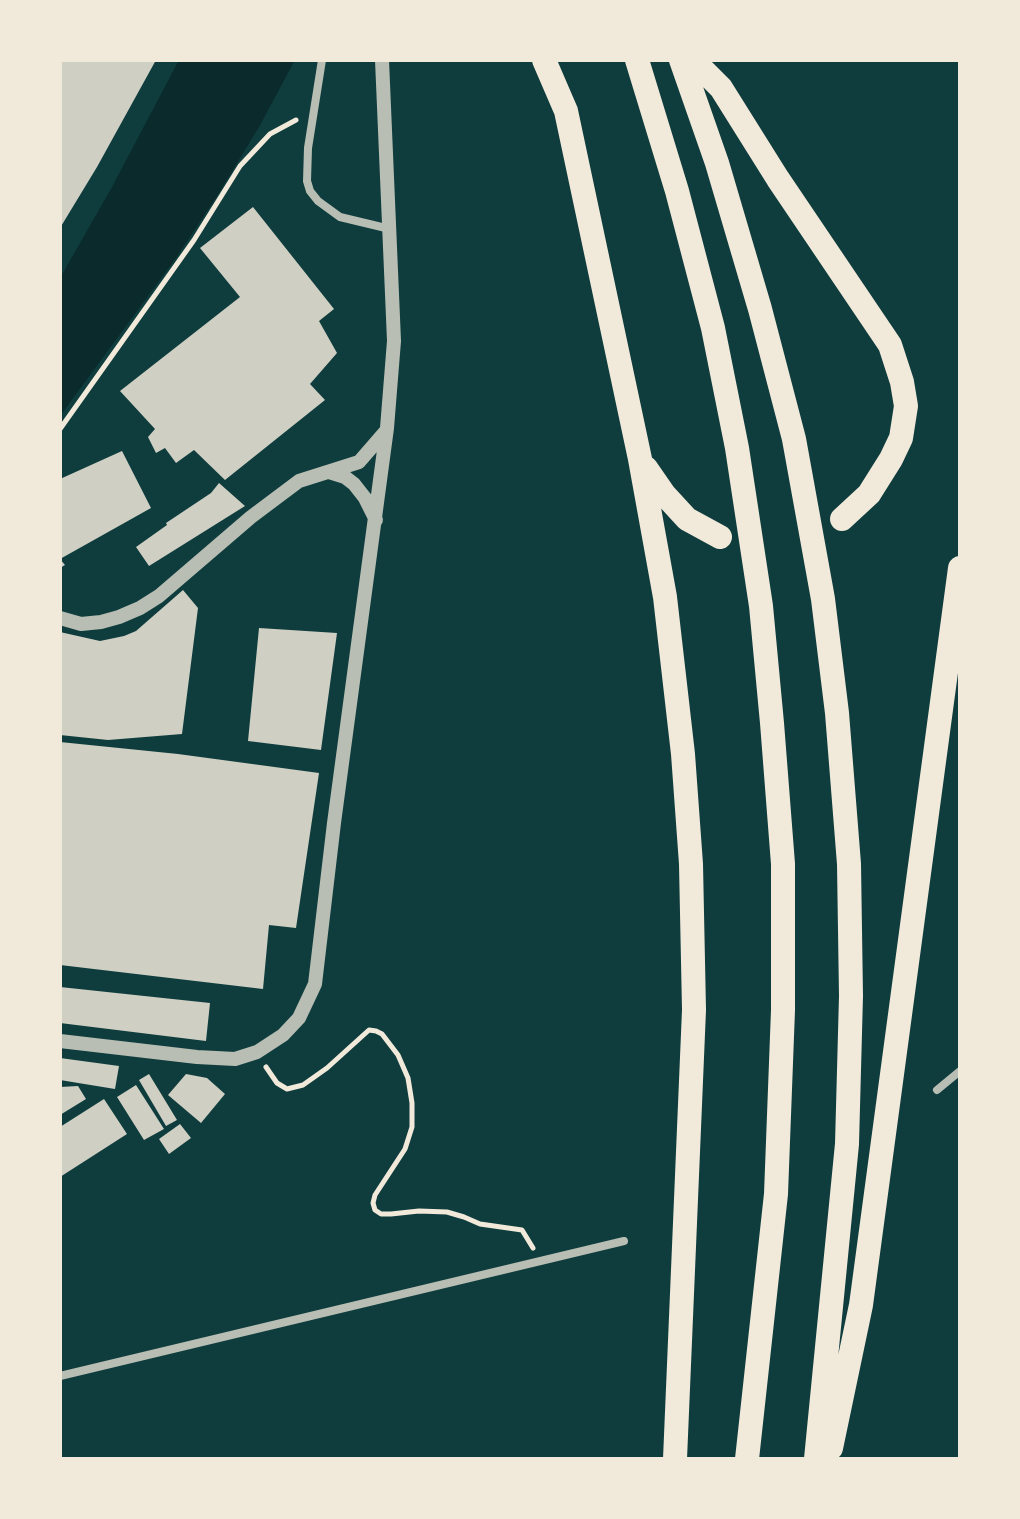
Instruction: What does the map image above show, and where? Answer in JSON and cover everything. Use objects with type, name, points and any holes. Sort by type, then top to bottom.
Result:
[{"type":"highway","points":[[544,60],[566,111],[640,459],[665,597],[683,754],[691,864],[694,1010],[675,1459]]},
{"type":"highway","points":[[637,60],[677,191],[713,328],[737,448],[761,606],[772,723],[783,864],[783,1010],[776,1194],[747,1459]]},
{"type":"highway","points":[[681,60],[717,163],[794,439],[823,599],[837,713],[849,864],[851,996],[847,1144],[816,1459]]},
{"type":"highway","points":[[693,60],[721,88],[890,345],[906,406],[901,438],[869,494],[842,519]]},
{"type":"highway","points":[[640,459],[664,494],[687,519],[720,537]]},
{"type":"highway","points":[[828,1459],[861,1305],[960,568]]},
{"type":"street","points":[[322,60],[308,159],[310,191],[340,217],[390,230]]},
{"type":"street","points":[[60,1041],[235,1059],[257,1052],[283,1035],[299,1018],[315,984],[376,521],[394,341],[382,60]]},
{"type":"street","points":[[60,618],[81,624],[101,622],[140,608],[159,596],[251,517],[299,481],[359,462],[387,428]]},
{"type":"street","points":[[329,472],[345,477],[354,484],[376,521]]},
{"type":"street","points":[[937,1090],[960,1071]]},
{"type":"street","points":[[60,1376],[624,1241]]},
{"type":"path","points":[[60,429],[194,240],[240,166],[270,134],[314,111]]},
{"type":"path","points":[[257,1052],[270,1075],[287,1089],[303,1085],[327,1068],[369,1030],[382,1034],[398,1055],[408,1078],[412,1127],[405,1149],[375,1195],[375,1210],[381,1214],[447,1212],[480,1224],[522,1230],[543,1262]]},
{"type":"water","points":[[179,60],[295,60],[217,196],[176,258],[60,416],[60,278]]},
{"type":"building","points":[[60,60],[156,60],[60,228]]},
{"type":"building","points":[[253,207],[334,309],[319,321],[337,353],[310,384],[325,400],[225,480],[194,450],[176,463],[165,448],[156,453],[148,437],[155,429],[120,391],[240,297],[200,248]]},
{"type":"building","points":[[122,451],[151,508],[60,559],[60,479]]},
{"type":"building","points":[[219,483],[245,506],[149,566],[136,547],[211,493]]},
{"type":"building","points":[[183,590],[198,608],[182,734],[108,740],[60,735],[60,632],[100,641],[124,636],[136,631]]},
{"type":"building","points":[[259,628],[337,633],[321,750],[248,741]]},
{"type":"building","points":[[60,742],[319,773],[296,928],[269,925],[263,989],[60,965]]},
{"type":"building","points":[[60,987],[210,1003],[206,1041],[60,1023]]},
{"type":"building","points":[[60,1058],[119,1066],[115,1089],[60,1080]]},
{"type":"building","points":[[149,1074],[177,1120],[166,1126],[139,1080]]},
{"type":"building","points":[[186,1074],[207,1078],[225,1094],[201,1123],[168,1095]]},
{"type":"building","points":[[136,1085],[164,1129],[144,1140],[117,1097]]},
{"type":"building","points":[[78,1086],[86,1099],[60,1115],[60,1087]]},
{"type":"building","points":[[104,1099],[127,1134],[60,1177],[60,1127]]},
{"type":"building","points":[[180,1124],[191,1138],[169,1154],[159,1139]]}]
